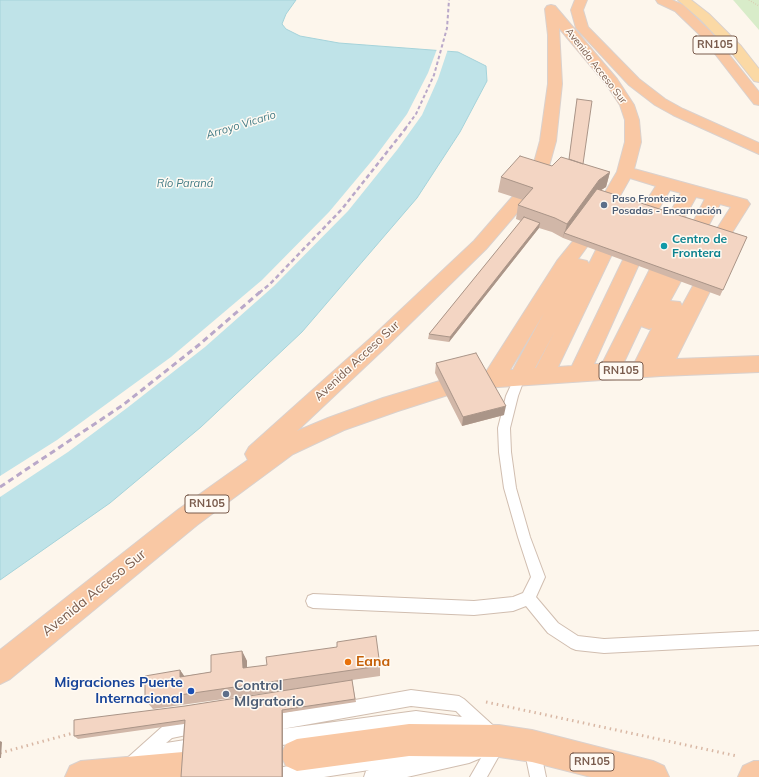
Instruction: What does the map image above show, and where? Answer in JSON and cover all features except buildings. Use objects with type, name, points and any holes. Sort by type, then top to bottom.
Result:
[{"type":"highway","name":"RN105","points":[[662,0],[679,8],[706,34],[759,101]]},
{"type":"highway","name":"Avenida Acceso Sur","points":[[538,177],[548,141],[555,84],[554,35],[550,6]]},
{"type":"highway","name":"Avenida Acceso Sur","points":[[550,6],[612,82],[627,105],[632,120],[633,142],[677,186]]},
{"type":"highway","name":"Avenida Acceso Sur","points":[[582,6],[582,28],[634,82],[651,96],[678,112],[759,149]]},
{"type":"highway","name":"Avenida Acceso Sur","points":[[667,218],[677,186]]},
{"type":"highway","name":"Avenida Acceso Sur","points":[[667,218],[677,186]]},
{"type":"highway","name":"Avenida Acceso Sur","points":[[667,218],[677,186]]},
{"type":"highway","name":"Avenida Acceso Sur","points":[[667,218],[677,186]]},
{"type":"highway","name":"Avenida Acceso Sur","points":[[667,218],[677,186]]},
{"type":"highway","name":"Avenida Acceso Sur","points":[[188,517],[380,341],[480,245],[520,199]]},
{"type":"highway","points":[[637,266],[564,265],[488,379],[759,364]]},
{"type":"highway","name":"RN105","points":[[602,372],[637,266]]},
{"type":"highway","name":"RN105","points":[[602,372],[637,266]]},
{"type":"highway","points":[[602,372],[637,266]]},
{"type":"highway","points":[[602,372],[637,266]]},
{"type":"highway","points":[[520,377],[637,266]]},
{"type":"highway","name":"Avenida Acceso Sur","points":[[0,669],[188,517],[285,448],[343,422],[391,404],[443,388]]},
{"type":"highway","name":"RN105","points":[[286,747],[409,740],[499,741],[532,746],[653,777]]},
{"type":"highway","points":[[81,777],[130,776],[184,758]]},
{"type":"main road","points":[[684,0],[705,17],[736,49],[759,78]]},
{"type":"main road","points":[[700,0],[719,15],[740,36]]},
{"type":"lane","points":[[313,601],[474,608],[513,604],[528,598],[538,577],[524,537],[510,488],[505,452],[504,428],[512,396],[520,377]]},
{"type":"lane","points":[[528,598],[553,628],[576,642],[604,646],[759,638]]},
{"type":"lane","points":[[286,747],[411,698],[459,704],[499,741]]},
{"type":"lane","points":[[130,776],[168,731],[186,729]]},
{"type":"lane","points":[[372,777],[469,755],[499,741]]},
{"type":"lane","points":[[478,777],[499,741]]},
{"type":"lane","points":[[532,746],[538,777]]},
{"type":"path","points":[[749,0],[759,6]]},
{"type":"path","points":[[482,701],[751,770]]},
{"type":"path","points":[[0,753],[78,732]]},
{"type":"green space","points":[[733,0],[759,0],[759,30],[734,1]]},
{"type":"water","name":"Río Paraná","points":[[0,0],[296,0],[286,14],[282,24],[286,29],[300,36],[339,43],[458,52],[486,66],[487,81],[460,132],[417,198],[302,332],[201,427],[110,503],[0,580]]},
{"type":"pier","points":[[437,49],[448,49],[438,79],[422,115],[397,150],[348,211],[274,286],[205,347],[68,452],[0,497],[0,476],[57,440],[171,357],[262,280],[329,212],[375,157],[407,114],[428,73]]},
{"type":"railway","points":[[405,129],[416,114],[434,75],[447,28],[449,0]]},
{"type":"railway","points":[[259,293],[270,284],[342,209],[406,128]]},
{"type":"railway","points":[[0,487],[123,405],[200,344],[260,292]]},
{"type":"place","name":"Paso Fronterizo Posadas - Encarnación","points":[[604,205]]},
{"type":"place","name":"Centro de Frontera","points":[[664,246]]},
{"type":"place","name":"Eana","points":[[348,662]]},
{"type":"place","name":"Migraciones Puerte Internacional","points":[[191,691]]},
{"type":"place","name":"Control MIgratorio","points":[[226,694]]},
{"type":"water label","name":"Arroyo Vicario","points":[[241,125]]}]
